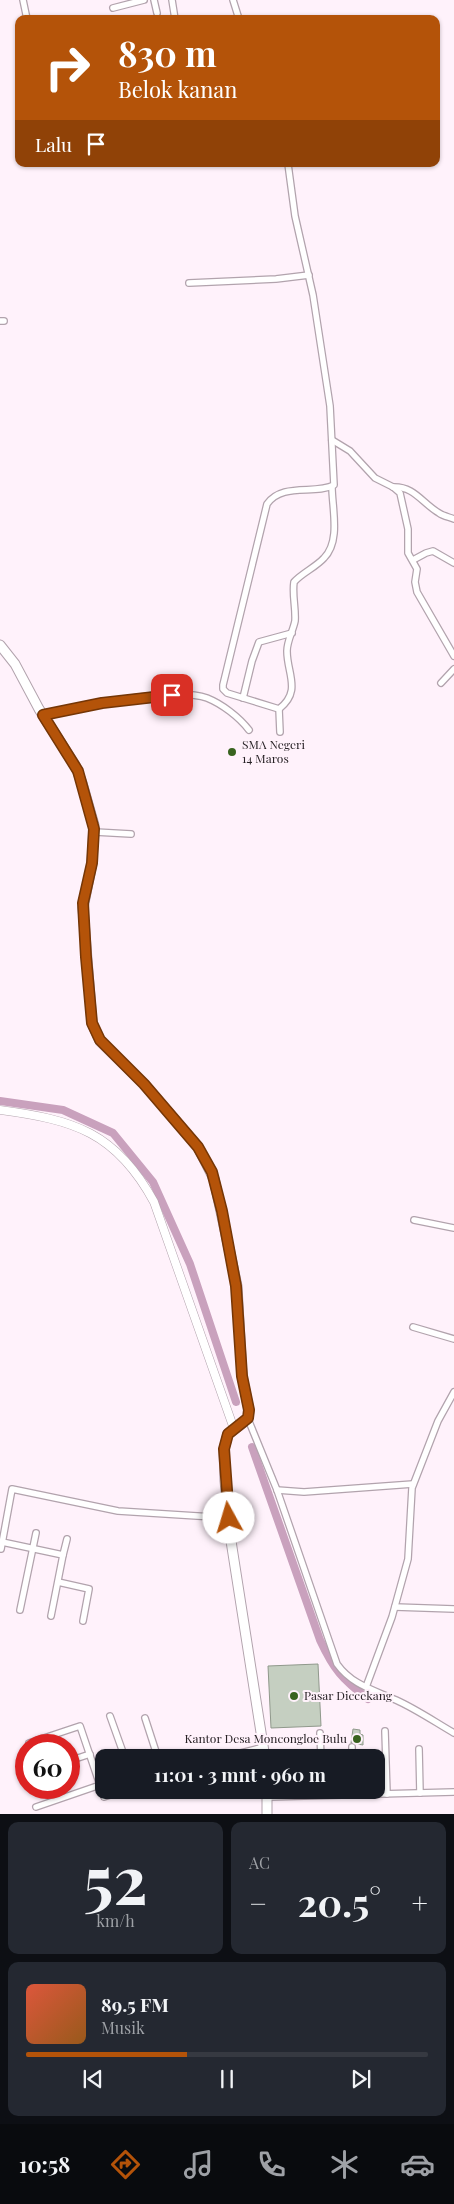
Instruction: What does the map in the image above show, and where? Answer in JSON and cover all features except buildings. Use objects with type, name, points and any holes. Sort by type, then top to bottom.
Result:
[{"type":"main road","points":[[0,645],[15,664],[43,715],[78,771],[95,832],[92,863],[83,903],[90,1018],[100,1040],[144,1084],[198,1147],[212,1172],[222,1211],[236,1286],[242,1376],[249,1410],[248,1418],[239,1428],[234,1429],[228,1434],[224,1449],[229,1518],[264,1748]]},
{"type":"main road","points":[[267,1799],[267,1814]]},
{"type":"street","points":[[23,0],[26,15]]},
{"type":"street","points":[[114,8],[144,0]]},
{"type":"street","points":[[154,0],[157,13]]},
{"type":"street","points":[[172,0],[174,15]]},
{"type":"street","points":[[233,0],[238,15]]},
{"type":"street","points":[[280,732],[279,708],[290,697],[292,679],[287,650],[295,616],[294,582],[324,558],[333,544],[332,487],[335,480],[330,406],[309,275],[296,216],[288,167]]},
{"type":"street","points":[[189,282],[276,279],[309,275]]},
{"type":"street","points":[[332,440],[350,451],[375,478],[393,487],[402,499],[408,529],[408,553],[414,560],[417,569],[415,582],[417,592],[454,656]]},
{"type":"street","points":[[393,487],[401,486],[412,491],[438,513],[454,519]]},
{"type":"street","points":[[279,708],[227,693],[223,689],[223,685],[267,504],[273,498],[291,490],[332,487]]},
{"type":"street","points":[[414,560],[433,551],[454,562]]},
{"type":"street","points":[[243,698],[252,661],[259,642],[292,633]]},
{"type":"street","points":[[441,683],[454,669]]},
{"type":"street","points":[[43,715],[102,703],[183,695],[208,699],[238,717],[249,730]]},
{"type":"street","points":[[95,832],[131,834]]},
{"type":"street","points":[[0,1110],[46,1117],[68,1123],[108,1144],[132,1168],[154,1202],[234,1429]]},
{"type":"street","points":[[414,1220],[454,1228]]},
{"type":"street","points":[[413,1327],[454,1340]]},
{"type":"street","points":[[366,1687],[394,1607],[410,1552],[414,1484],[438,1421],[454,1392]]},
{"type":"street","points":[[248,1418],[277,1490],[337,1664],[352,1680],[396,1700],[454,1734]]},
{"type":"street","points":[[277,1490],[304,1492],[414,1484]]},
{"type":"street","points":[[63,1555],[32,1548],[2,1545],[12,1489],[118,1511],[229,1518]]},
{"type":"street","points":[[20,1610],[36,1533]]},
{"type":"street","points":[[51,1616],[67,1539]]},
{"type":"street","points":[[58,1582],[89,1589],[83,1621]]},
{"type":"street","points":[[394,1607],[454,1609]]},
{"type":"street","points":[[110,1716],[122,1749]]},
{"type":"street","points":[[145,1718],[155,1749]]},
{"type":"street","points":[[56,1734],[80,1726],[95,1770]]},
{"type":"street","points":[[385,1731],[387,1794],[454,1792]]},
{"type":"street","points":[[320,1733],[320,1749]]},
{"type":"street","points":[[260,1749],[264,1748]]},
{"type":"street","points":[[419,1749],[420,1793]]},
{"type":"street","points":[[80,1757],[90,1754]]},
{"type":"street","points":[[36,1806],[95,1787]]},
{"type":"waterway","points":[[0,1101],[63,1110],[113,1133],[153,1182],[190,1264],[236,1402]]},
{"type":"waterway","points":[[252,1447],[320,1640],[340,1673],[368,1699]]},
{"type":"place","name":"SMA Negeri 14 Maros","points":[[232,752]]},
{"type":"place","name":"Pasar Diccekang","points":[[294,1696]]},
{"type":"place","name":"Kantor Desa Moncongloe Bulu","points":[[357,1739]]},
{"type":"route","points":[[172,695],[102,703],[43,715],[78,771],[95,834],[92,863],[83,903],[90,1018],[100,1040],[144,1084],[198,1147],[212,1172],[219,1196],[236,1286],[242,1376],[249,1410],[248,1418],[239,1428],[234,1429],[228,1434],[224,1449],[229,1518]]}]
